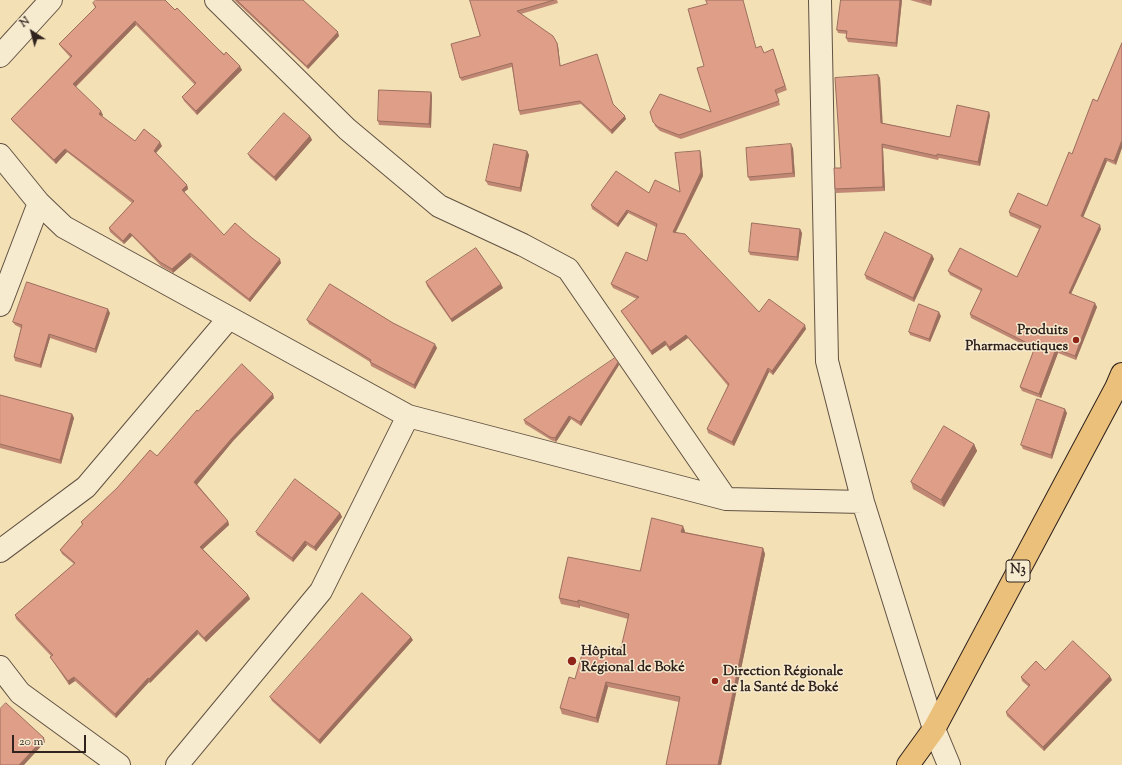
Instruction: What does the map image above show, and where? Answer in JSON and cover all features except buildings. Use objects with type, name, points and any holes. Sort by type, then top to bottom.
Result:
[{"type":"highway","name":"N3","points":[[908,765],[934,729],[1116,388],[1122,374]]},
{"type":"street","points":[[0,56],[51,0]]},
{"type":"street","points":[[216,0],[347,128],[439,206],[523,245],[568,269],[726,500]]},
{"type":"street","points":[[820,0],[827,361],[863,502],[934,729],[948,765]]},
{"type":"street","points":[[0,155],[39,203],[64,227],[408,416],[726,500],[863,502]]},
{"type":"street","points":[[0,305],[39,203]]},
{"type":"street","points":[[0,551],[86,487],[229,318]]},
{"type":"street","points":[[177,765],[321,591],[408,416]]},
{"type":"street","points":[[0,667],[20,693],[119,765]]},
{"type":"place","name":"Produits Pharmaceutiques","points":[[1076,340]]},
{"type":"place","name":"Hôpital Régional de Boké","points":[[572,661]]},
{"type":"place","name":"Direction Régionale de la Santé de Boké","points":[[715,681]]}]
